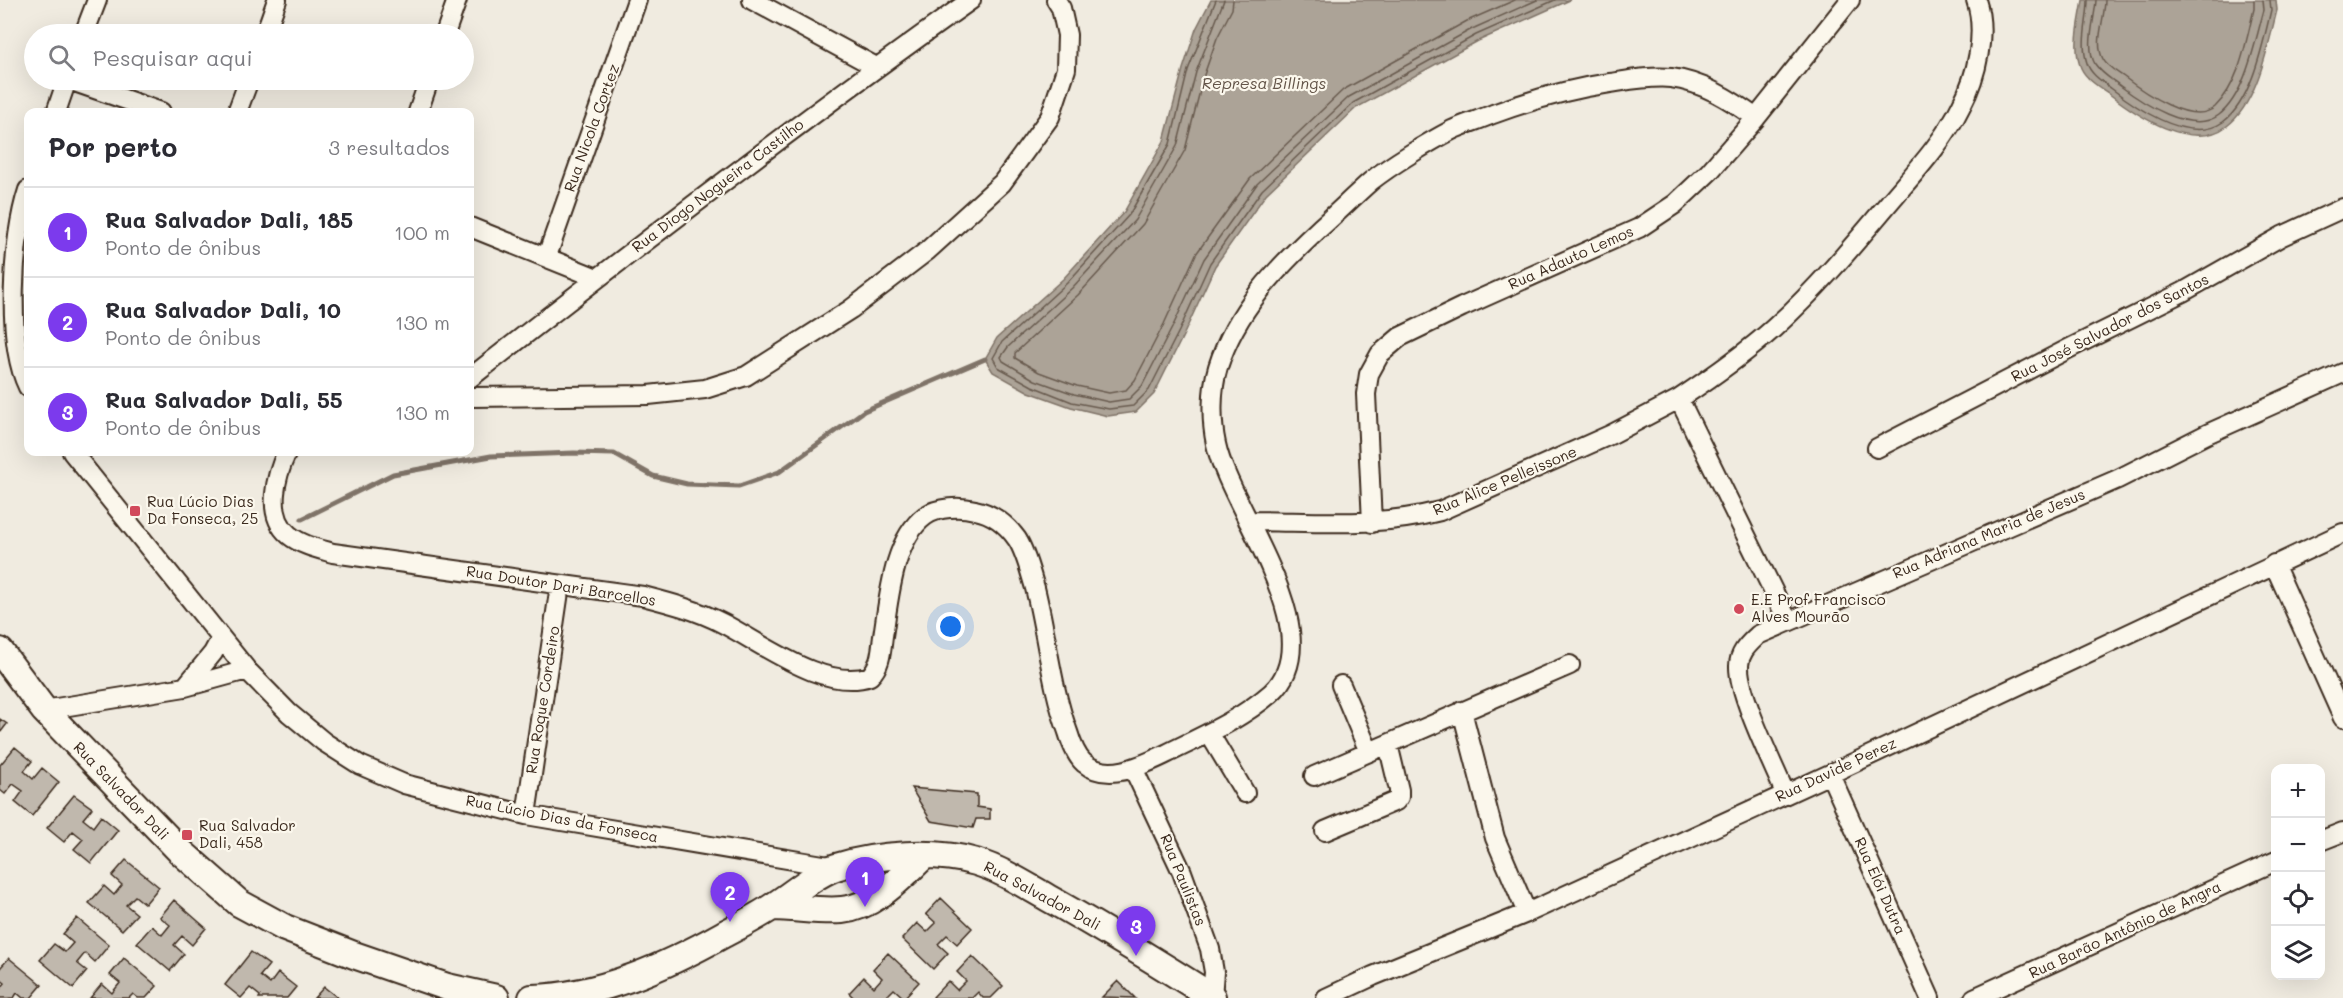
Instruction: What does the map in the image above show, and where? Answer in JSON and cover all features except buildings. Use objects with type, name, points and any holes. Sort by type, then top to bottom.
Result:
[{"type":"street","points":[[88,24],[97,0]]},
{"type":"street","points":[[269,24],[277,0]]},
{"type":"street","points":[[449,24],[457,0]]},
{"type":"street","name":"Rua Nicola Cortez","points":[[547,256],[638,0]]},
{"type":"street","points":[[752,0],[876,67]]},
{"type":"street","name":"Rua Diogo Nogueira Castilho","points":[[474,375],[597,278],[876,67],[971,0]]},
{"type":"street","points":[[474,397],[648,395],[705,389],[746,376],[832,322],[927,251],[1002,183],[1050,117],[1066,69],[1066,35],[1061,8],[1056,0]]},
{"type":"street","name":"Rua Adauto Lemos","points":[[1372,523],[1366,394],[1370,374],[1380,354],[1400,337],[1639,228],[1675,204],[1709,172],[1756,118],[1851,0]]},
{"type":"street","points":[[1788,621],[1679,399],[1724,369],[1774,327],[1842,258],[1940,142],[1962,105],[1976,67],[1980,38],[1976,0]]},
{"type":"street","name":"Rua Doutor Dari Barcellos","points":[[285,456],[279,470],[276,486],[277,512],[289,535],[307,545],[333,553],[606,590],[684,607],[721,622],[782,656],[828,676],[864,679],[874,673],[879,665],[889,594],[900,552],[912,528],[930,513],[955,508],[978,510],[1000,520],[1017,539],[1029,566],[1060,709],[1073,746],[1084,762],[1099,770],[1112,772],[1133,768],[1231,722],[1268,696],[1282,682],[1290,662],[1291,639],[1285,605],[1226,474],[1215,443],[1213,402],[1217,371],[1228,340],[1249,304],[1280,266],[1375,178],[1454,129],[1539,97],[1641,78],[1672,78],[1724,95],[1756,118]]},
{"type":"street","points":[[58,108],[64,90]]},
{"type":"street","points":[[97,90],[148,108]]},
{"type":"street","points":[[238,108],[245,90]]},
{"type":"street","points":[[419,108],[426,90]]},
{"type":"street","name":"Rua José Salvador dos Santos","points":[[1877,448],[2183,292],[2282,236],[2343,208]]},
{"type":"street","points":[[24,210],[15,263],[15,343],[24,373]]},
{"type":"street","points":[[474,229],[597,278]]},
{"type":"street","name":"Rua Adriana Maria de Jesus","points":[[1785,793],[1742,687],[1739,664],[1744,649],[1758,635],[2118,478],[2207,434],[2343,373]]},
{"type":"street","name":"Rua Alice Pelleissone","points":[[1248,521],[1372,523],[1411,519],[1440,511],[1612,434],[1679,399]]},
{"type":"street","name":"Rua Lúcio Dias da Fonseca","points":[[75,456],[247,670],[289,713],[324,742],[360,765],[404,784],[526,815],[827,872]]},
{"type":"street","name":"Rua Davide Perez","points":[[1326,998],[1384,971],[1527,913],[1830,774],[2343,533]]},
{"type":"street","points":[[2274,564],[2343,718]]},
{"type":"street","name":"Rua Roque Cordeiro","points":[[526,815],[560,585]]},
{"type":"street","points":[[185,687],[213,652],[221,638]]},
{"type":"street","name":"Rua Salvador Dali","points":[[0,651],[44,710],[180,851],[239,903],[285,928],[354,956],[447,987],[496,998]]},
{"type":"street","points":[[1314,776],[1570,664]]},
{"type":"street","points":[[44,710],[185,687],[247,670]]},
{"type":"street","points":[[1341,685],[1369,752]]},
{"type":"street","points":[[1462,711],[1495,838],[1527,913]]},
{"type":"street","points":[[1209,733],[1245,793]]},
{"type":"street","points":[[1325,831],[1396,801],[1399,796],[1388,744]]},
{"type":"street","name":"Rua Paulistas","points":[[1133,768],[1182,872],[1210,949],[1214,972],[1213,997]]},
{"type":"street","name":"Rua Elói Dutra","points":[[1830,774],[1930,998]]},
{"type":"street","points":[[2325,840],[2343,832]]},
{"type":"street","points":[[773,907],[829,910],[854,908],[877,896],[925,855]]},
{"type":"street","name":"Rua Salvador Dali","points":[[532,998],[552,998],[596,989],[637,976],[701,947],[773,907],[827,872],[863,861],[925,855],[973,861],[996,868],[1101,927],[1213,997]]},
{"type":"street","points":[[863,861],[876,874],[879,882],[877,896]]},
{"type":"street","name":"Rua Barão Antônio de Angra","points":[[1974,998],[2271,863]]},
{"type":"street","points":[[827,872],[819,891],[829,910]]},
{"type":"water","name":"Represa Billings","points":[[1211,0],[1570,0],[1478,41],[1356,108],[1266,194],[1215,266],[1154,394],[1136,412],[1108,416],[1071,407],[1029,392],[993,372],[985,359],[997,338],[1063,279],[1124,212],[1164,141],[1196,29]]},
{"type":"water","points":[[2083,0],[2276,0],[2277,10],[2260,72],[2247,103],[2227,126],[2213,133],[2198,135],[2181,133],[2149,120],[2120,102],[2086,76],[2078,60],[2077,52],[2077,34]]},
{"type":"waterway","points":[[302,519],[393,474],[491,456],[614,454],[653,476],[687,484],[739,486],[779,472],[864,411],[985,359]]},
{"type":"place","name":"Rua Lúcio Dias Da Fonseca, 25","points":[[135,511]]},
{"type":"place","name":"E.E Prof Francisco Alves Mourão","points":[[1739,609]]},
{"type":"place","name":"Rua Salvador Dali, 458","points":[[187,835]]},
{"type":"place","name":"Rua Salvador Dali, 185","points":[[865,907]]},
{"type":"place","name":"Rua Salvador Dali, 10","points":[[730,922]]},
{"type":"place","name":"Rua Salvador Dali, 55","points":[[1136,956]]}]
